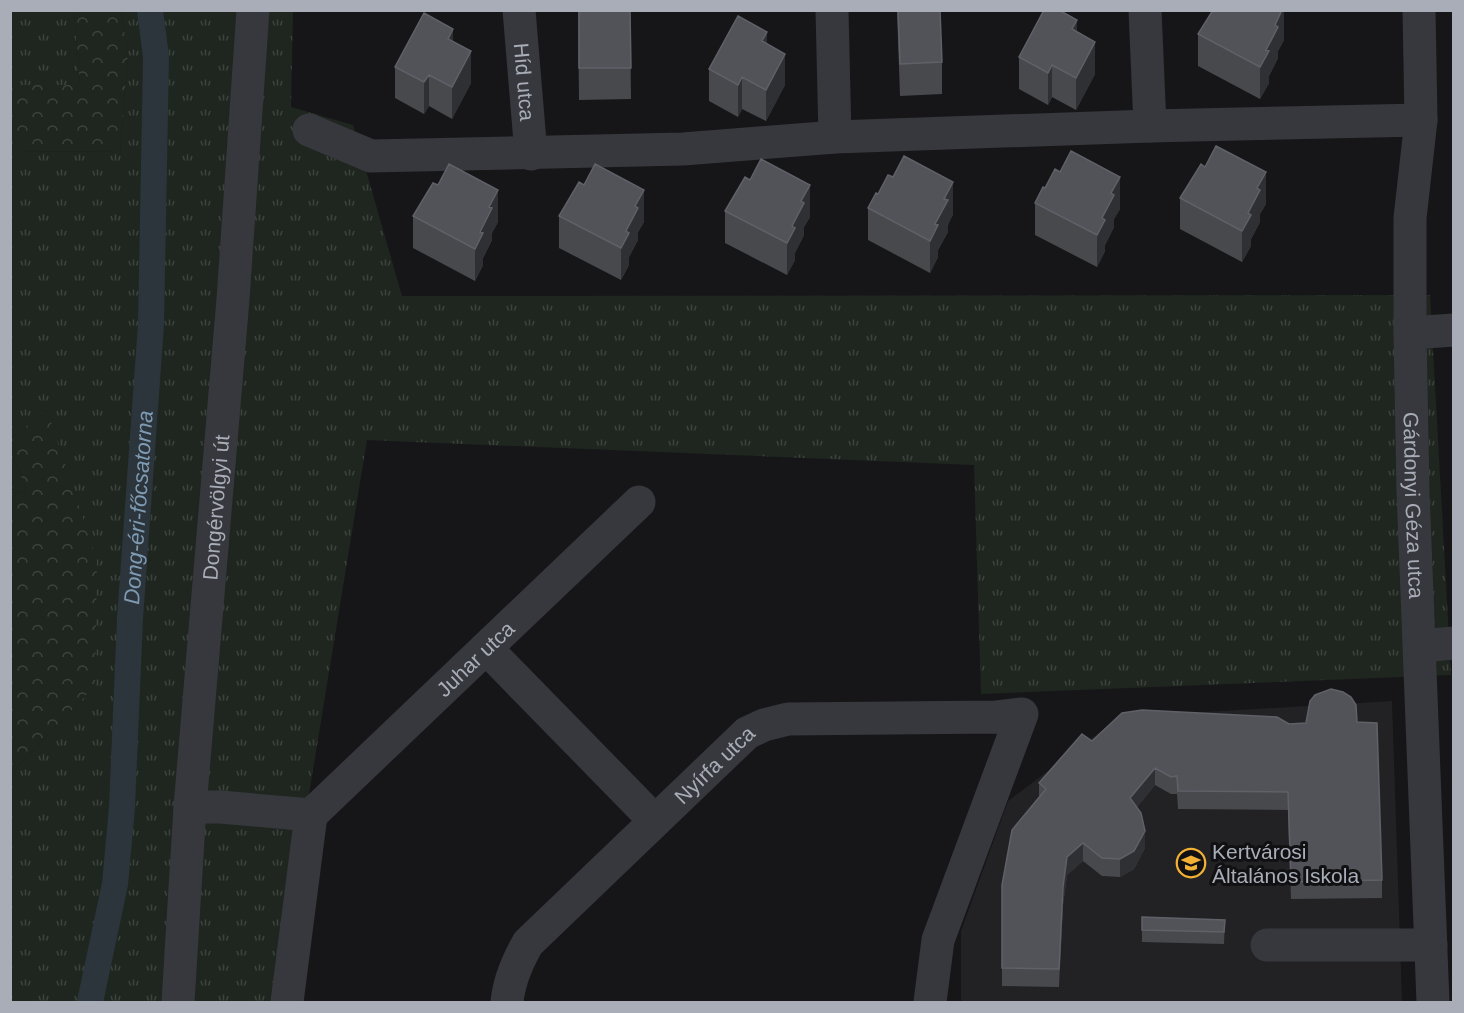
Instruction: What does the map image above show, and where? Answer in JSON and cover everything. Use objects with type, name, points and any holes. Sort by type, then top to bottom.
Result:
[{"type":"street","name":"Dongérvölgyi út","points":[[178,1002],[190,807],[232,311],[254,10]]},
{"type":"street","name":"Híd utca","points":[[519,10],[531,154]]},
{"type":"street","points":[[832,10],[835,137]]},
{"type":"street","points":[[1145,10],[1150,126]]},
{"type":"street","name":"Gárdonyi Géza utca","points":[[1419,10],[1420,120],[1410,218],[1410,333],[1413,492],[1433,1002]]},
{"type":"street","points":[[309,130],[372,156],[683,149],[835,137],[1150,126],[1420,120]]},
{"type":"street","points":[[1410,333],[1454,330]]},
{"type":"street","name":"Juhar utca","points":[[311,815],[639,502]]},
{"type":"street","points":[[1420,646],[1454,643]]},
{"type":"street","points":[[486,648],[655,821]]},
{"type":"street","name":"Nyírfa utca","points":[[507,1002],[512,978],[528,943],[747,733],[764,725],[788,719],[998,717],[1022,714],[938,940],[930,1002]]},
{"type":"street","points":[[190,807],[220,807],[311,815],[287,1002]]},
{"type":"street","points":[[1268,945],[1431,945]]},
{"type":"shaded area","name":"Kertvárosi Általános Iskola","points":[[1392,701],[1402,1002],[961,1002],[961,931],[1008,801],[1120,717]]},
{"type":"green space","points":[[10,11],[74,11],[80,85],[11,85]]},
{"type":"green space","points":[[74,11],[121,11],[128,54],[120,151],[11,152],[11,85],[80,85]]},
{"type":"green space","points":[[121,11],[293,11],[291,107],[353,125],[402,296],[1430,295],[1451,675],[981,694],[974,465],[367,440],[275,1002],[11,1002],[11,773],[95,686],[47,410],[11,438],[11,152],[120,151],[128,54]]},
{"type":"green space","points":[[47,410],[97,560],[95,686],[11,773],[11,494],[27,491],[11,450],[11,438]]},
{"type":"green space","points":[[11,450],[27,491],[11,494]]},
{"type":"building","points":[[579,10],[630,10],[631,68],[579,68]]},
{"type":"building","points":[[898,10],[940,10],[942,62],[900,64]]},
{"type":"building","points":[[1044,10],[1059,10],[1077,20],[1072,29],[1095,42],[1076,78],[1052,65],[1048,73],[1019,57]]},
{"type":"building","points":[[1213,10],[1282,10],[1275,25],[1278,27],[1266,50],[1269,51],[1260,67],[1198,34]]},
{"type":"building","points":[[424,13],[453,29],[448,39],[471,51],[452,87],[429,75],[424,82],[395,67]]},
{"type":"building","points":[[738,16],[767,32],[762,41],[785,54],[766,90],[742,77],[738,85],[709,69]]},
{"type":"building","points":[[1216,146],[1266,172],[1257,188],[1260,190],[1248,213],[1251,215],[1242,231],[1180,198],[1201,164],[1205,167]]},
{"type":"building","points":[[1071,151],[1120,177],[1111,193],[1114,195],[1102,218],[1105,220],[1097,235],[1035,203],[1055,169],[1060,172]]},
{"type":"building","points":[[904,156],[953,182],[944,199],[948,200],[935,224],[938,225],[930,241],[868,208],[888,175],[893,177]]},
{"type":"building","points":[[761,159],[810,185],[801,201],[804,203],[792,226],[795,228],[787,243],[725,211],[745,177],[750,180]]},
{"type":"building","points":[[449,164],[498,190],[489,207],[492,208],[480,232],[483,233],[475,249],[413,216],[433,183],[438,185]]},
{"type":"building","points":[[595,164],[644,190],[635,206],[638,208],[626,231],[629,233],[621,248],[559,216],[579,182],[584,185]]},
{"type":"building","points":[[1331,689],[1351,697],[1356,705],[1357,722],[1377,723],[1382,880],[1291,882],[1288,792],[1178,791],[1177,776],[1171,777],[1155,768],[1130,798],[1141,813],[1145,831],[1134,851],[1120,859],[1102,858],[1083,843],[1067,857],[1063,887],[1059,969],[1002,968],[1002,885],[1012,830],[1046,789],[1039,783],[1082,734],[1092,741],[1122,713],[1142,710],[1277,717],[1289,724],[1306,723],[1310,701],[1315,695]]},
{"type":"building","points":[[1142,917],[1225,920],[1224,932],[1142,930]]},
{"type":"waterway","name":"Dong-éri-főcsatorna","points":[[90,1002],[115,884],[122,807],[130,619],[151,324],[156,57],[150,10]]},
{"type":"place","name":"Kertvárosi Általános Iskola","points":[[1191,863]]}]
